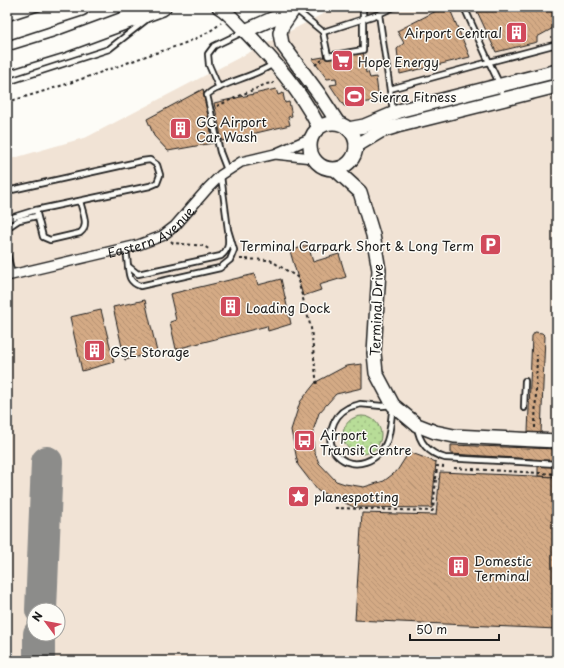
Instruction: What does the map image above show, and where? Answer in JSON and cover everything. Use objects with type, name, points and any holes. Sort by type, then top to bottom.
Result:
[{"type":"highway","points":[[7,31],[81,7]]},
{"type":"highway","points":[[7,61],[59,45],[163,7]]},
{"type":"street","points":[[219,7],[245,31],[274,62],[299,93],[319,127]]},
{"type":"street","points":[[245,31],[296,8]]},
{"type":"street","points":[[296,8],[282,26],[280,33],[282,44],[343,126],[353,133],[356,146],[353,159],[342,168],[336,170],[320,166],[312,158],[309,148],[311,138],[319,127],[325,124],[343,126],[364,126],[394,113],[557,71]]},
{"type":"street","points":[[356,146],[381,131],[397,126],[557,86]]},
{"type":"street","name":"Eastern Avenue","points":[[10,275],[126,248],[153,240],[166,233],[185,216],[208,188],[224,172],[240,162],[275,154],[311,138]]},
{"type":"street","name":"Eastern Avenue","points":[[275,154],[312,158]]},
{"type":"street","name":"Terminal Drive","points":[[336,170],[360,192],[373,234],[379,270],[374,353],[376,373],[393,405],[417,425],[435,432],[454,436],[557,441]]},
{"type":"lane","points":[[7,82],[109,49],[163,7]]},
{"type":"lane","points":[[296,8],[323,32],[328,56],[363,50],[363,7]]},
{"type":"lane","points":[[323,32],[379,14],[394,7]]},
{"type":"lane","points":[[464,7],[500,85],[503,99]]},
{"type":"lane","points":[[379,14],[397,126]]},
{"type":"lane","points":[[219,88],[209,65],[208,54],[214,46],[245,31]]},
{"type":"lane","points":[[390,89],[557,44]]},
{"type":"lane","points":[[128,266],[138,274],[221,256],[226,251],[229,244],[224,172],[207,95],[219,88],[257,74],[274,62]]},
{"type":"lane","points":[[7,191],[150,160],[157,165],[160,175],[157,182],[150,186],[7,219]]},
{"type":"lane","points":[[37,213],[43,237],[50,240],[80,233],[86,226],[80,201]]},
{"type":"lane","points":[[7,228],[19,220],[37,213]]},
{"type":"lane","points":[[126,248],[129,276],[131,281],[140,286],[220,268],[233,256],[233,245],[228,230]]},
{"type":"lane","points":[[7,253],[10,275]]},
{"type":"lane","points":[[524,408],[525,381]]},
{"type":"lane","points":[[360,404],[382,406],[393,405],[387,442],[374,459],[364,463],[355,464],[338,456],[332,447],[330,437],[332,427],[338,416],[348,408],[360,404]]},
{"type":"lane","points":[[417,425],[418,438],[431,452],[445,458],[557,464]]},
{"type":"path","points":[[7,102],[78,80],[165,50],[204,34],[223,21]]},
{"type":"path","points":[[216,106],[266,84],[277,82]]},
{"type":"path","points":[[166,233],[173,243],[208,247],[214,257]]},
{"type":"path","points":[[240,259],[270,260],[297,277],[311,328],[317,387]]},
{"type":"path","points":[[538,355],[535,432],[539,440]]},
{"type":"path","points":[[335,508],[432,511],[438,479],[437,466],[557,474]]},
{"type":"shaded area","points":[[336,7],[557,7],[557,661],[7,661],[7,160],[87,137]]},
{"type":"green space","points":[[358,416],[366,416],[373,419],[378,424],[381,435],[378,446],[373,451],[366,454],[358,454],[351,451],[346,446],[343,439],[343,431],[346,424],[351,419]]},
{"type":"building","points":[[444,7],[449,7],[470,57],[400,74],[397,49],[404,43],[397,31]]},
{"type":"building","name":"Airport Central","points":[[475,7],[557,7],[557,26],[537,37],[537,42],[496,52]]},
{"type":"building","points":[[363,50],[366,73],[368,72],[370,78],[376,77],[379,100],[344,106],[330,85],[337,84],[336,78],[327,79],[312,59]]},
{"type":"building","name":"GC Airport Car Wash","points":[[203,89],[213,143],[168,151],[154,136],[147,119]]},
{"type":"building","points":[[276,89],[278,95],[283,93],[285,103],[289,102],[292,116],[288,117],[290,125],[222,141],[214,103]]},
{"type":"building","points":[[308,245],[313,262],[339,254],[346,277],[319,285],[321,290],[303,296],[290,251]]},
{"type":"building","name":"Loading Dock","points":[[255,274],[258,285],[281,279],[291,324],[268,331],[267,326],[176,349],[170,322],[176,320],[170,294]]},
{"type":"building","points":[[145,300],[157,352],[125,360],[113,307]]},
{"type":"building","name":"GSE Storage","points":[[101,310],[114,362],[82,371],[70,317]]},
{"type":"building","points":[[535,332],[542,333],[545,336],[541,433],[548,446],[548,449],[535,449],[528,432],[532,336]]},
{"type":"building","name":"Airport Transit Centre","points":[[362,364],[362,388],[336,394],[319,413],[313,431],[314,451],[319,463],[336,481],[364,487],[384,481],[397,471],[409,452],[436,462],[432,508],[354,507],[318,491],[298,465],[291,430],[300,402],[316,382],[346,366]]},
{"type":"building","points":[[451,445],[557,449],[557,460],[554,461],[554,477],[538,476],[538,461],[532,459],[451,454]]},
{"type":"building","name":"Domestic Terminal","points":[[440,472],[557,477],[557,629],[355,620],[362,513],[436,515]]},
{"type":"taxiway","points":[[41,602],[47,462]]},
{"type":"taxiway","points":[[39,642],[39,661]]},
{"type":"place","name":"Airport Central","points":[[517,32]]},
{"type":"place","name":"Hope Energy","points":[[342,61]]},
{"type":"place","name":"Sierra Fitness","points":[[355,96]]},
{"type":"place","name":"GC Airport Car Wash","points":[[181,128]]},
{"type":"place","name":"Terminal Carpark Short & Long Term","points":[[490,245]]},
{"type":"place","name":"Loading Dock","points":[[230,307]]},
{"type":"place","name":"GSE Storage","points":[[94,351]]},
{"type":"place","name":"Airport Transit Centre","points":[[304,441]]},
{"type":"place","name":"planespotting","points":[[299,496]]},
{"type":"place","name":"Domestic Terminal","points":[[458,567]]}]
